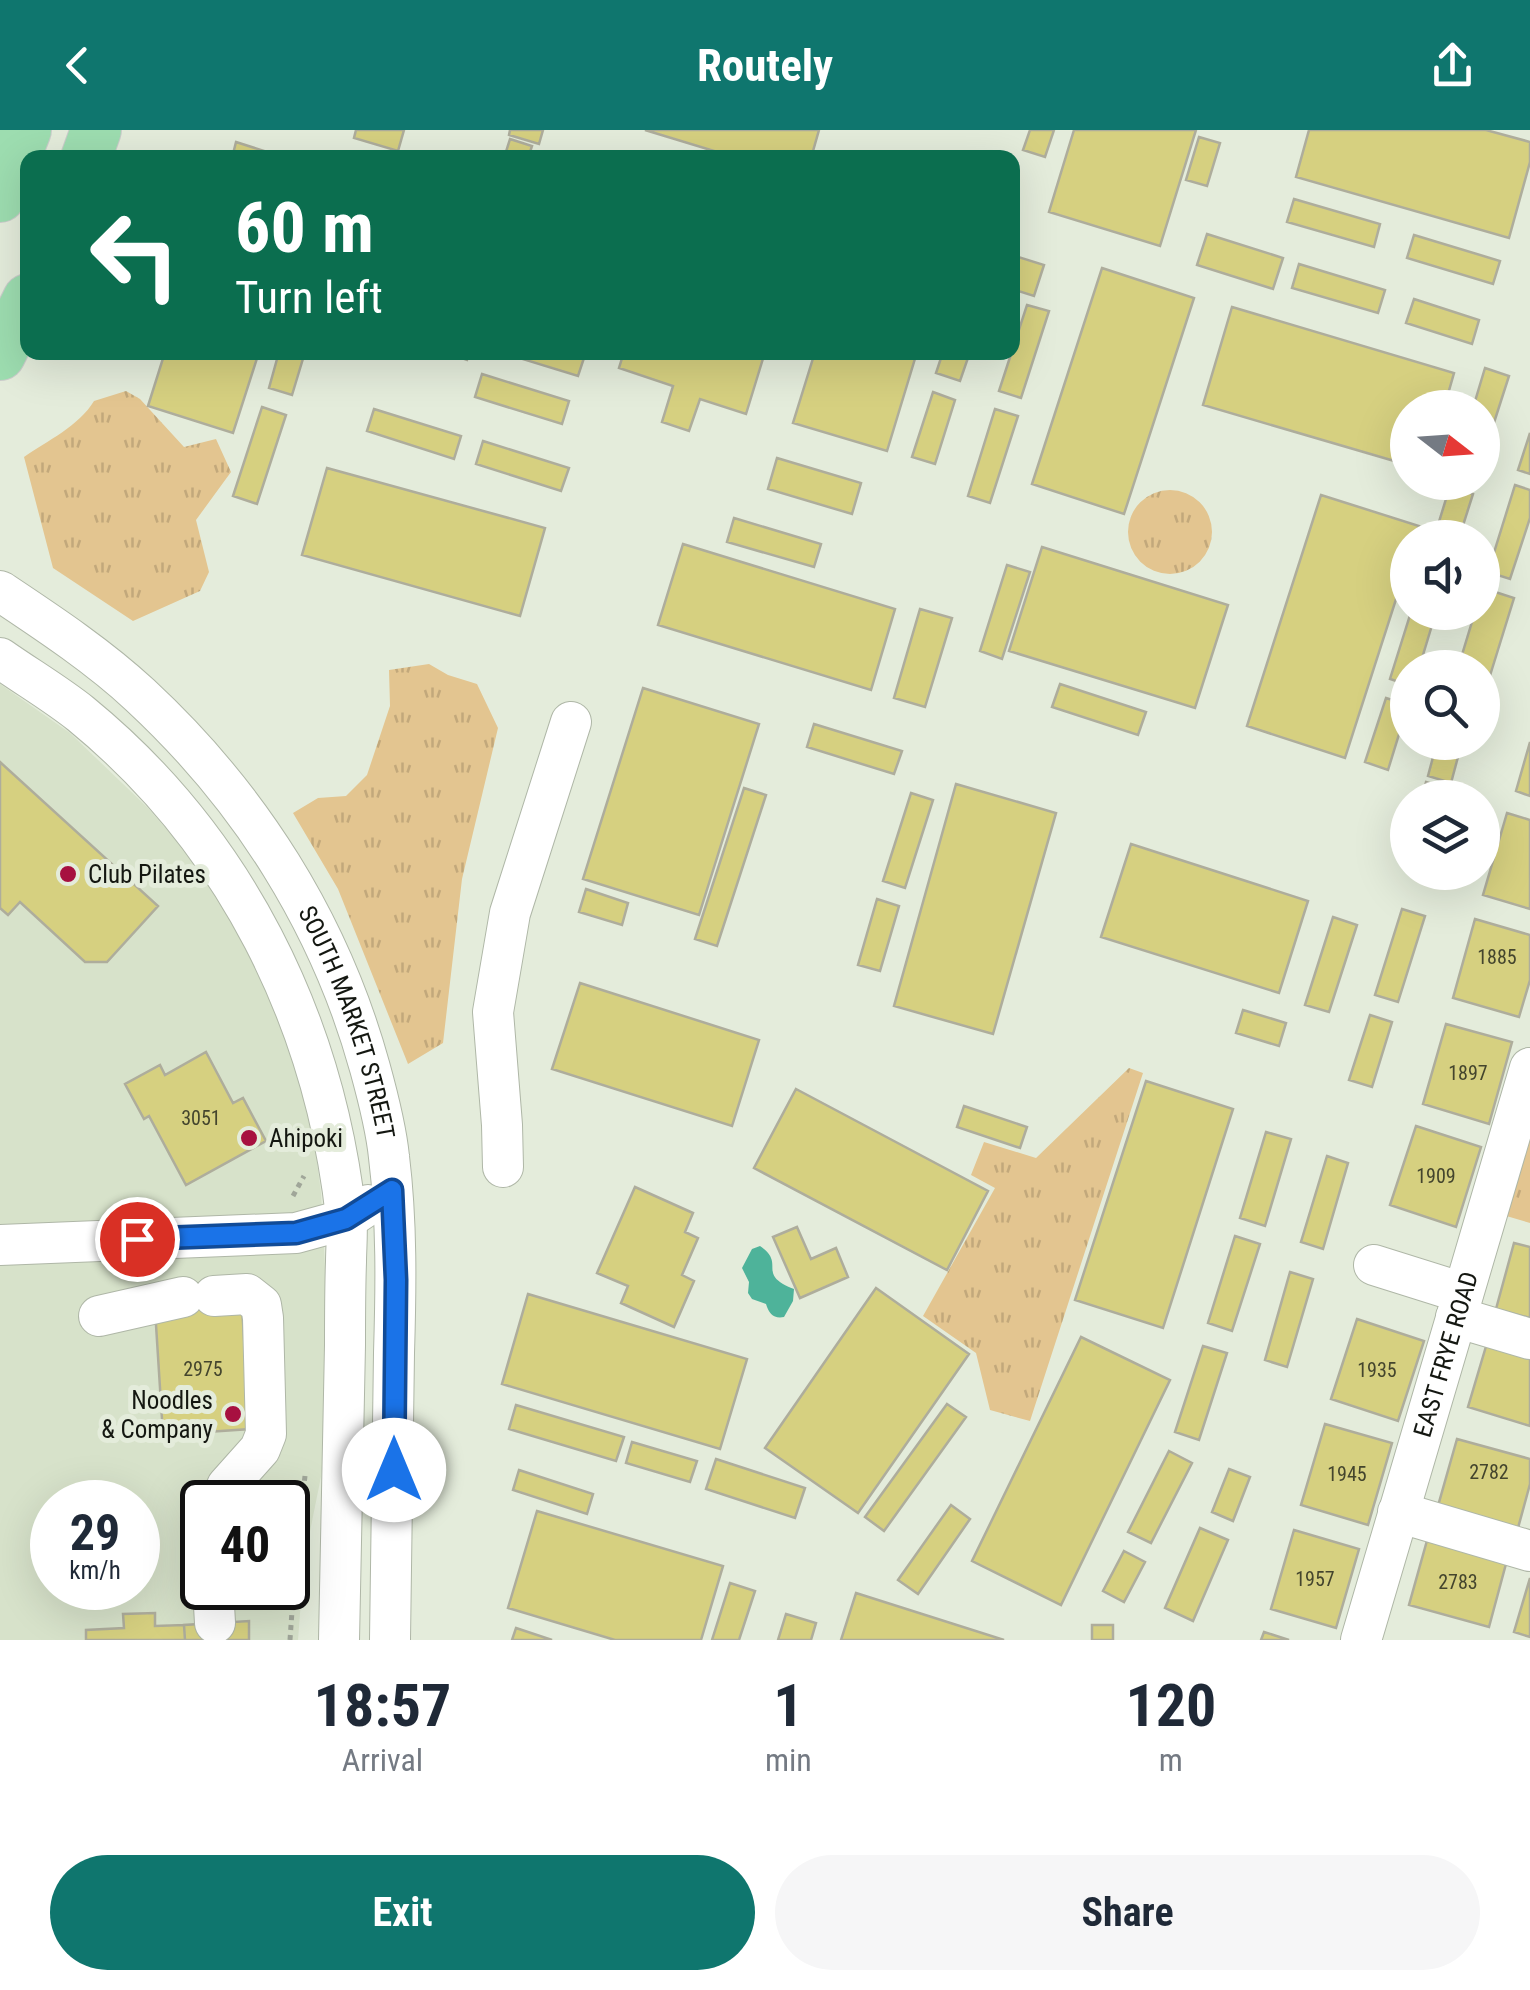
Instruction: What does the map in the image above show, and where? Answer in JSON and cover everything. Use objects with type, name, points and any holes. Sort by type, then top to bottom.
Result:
[{"type":"main road","points":[[0,197],[26,130]]},
{"type":"main road","points":[[0,355],[20,316]]},
{"type":"street","name":"SOUTH MARKET STREET","points":[[0,592],[83,650],[139,694],[182,735],[255,823],[310,913],[339,973],[378,1098],[392,1190],[396,1280],[390,1640]]},
{"type":"street","name":"SOUTH MARKET STREET","points":[[0,658],[80,713],[177,807],[246,904],[308,1040],[334,1142],[346,1219],[339,1640]]},
{"type":"street","points":[[503,1166],[493,1012],[510,913],[571,722]]},
{"type":"street","name":"EAST FRYE ROAD","points":[[1360,1640],[1530,1068]]},
{"type":"street","points":[[0,1245],[296,1233],[346,1219],[392,1190]]},
{"type":"street","points":[[1374,1265],[1530,1339]]},
{"type":"street","points":[[98,1316],[199,1296],[247,1294],[261,1305],[266,1434],[260,1448],[232,1480]]},
{"type":"street","points":[[1398,1512],[1530,1551]]},
{"type":"path","points":[[293,1196],[312,1162]]},
{"type":"path","points":[[290,1640],[307,1459]]},
{"type":"shaded area","points":[[0,684],[70,733],[147,807],[198,865],[245,945],[288,1040],[312,1122],[321,1193],[327,1304],[325,1457],[310,1531],[310,1480],[180,1480],[180,1610],[300,1610],[298,1640],[0,1640]]},
{"type":"green space","points":[[126,391],[140,399],[184,447],[216,439],[231,472],[196,520],[209,572],[200,591],[133,621],[53,568],[24,457],[71,425],[94,401]]},
{"type":"green space","points":[[1170,490],[1186,493],[1200,502],[1209,516],[1209,548],[1200,562],[1186,571],[1170,574],[1154,571],[1140,562],[1131,548],[1128,532],[1131,516],[1140,502],[1154,493]]},
{"type":"green space","points":[[429,664],[477,684],[498,728],[462,879],[443,1043],[408,1064],[338,889],[293,813],[318,798],[346,796],[367,775],[390,706],[389,670]]},
{"type":"green space","points":[[1129,1068],[1143,1073],[1030,1421],[990,1410],[976,1353],[923,1316],[995,1188],[971,1175],[984,1142],[1036,1158]]},
{"type":"green space","points":[[1530,1125],[1530,1223],[1503,1215]]},
{"type":"water","points":[[760,1246],[771,1258],[776,1278],[794,1289],[793,1301],[784,1317],[772,1315],[766,1304],[752,1299],[748,1293],[749,1282],[742,1268],[752,1249]]},
{"type":"building","points":[[356,130],[404,130],[398,150],[354,138]]},
{"type":"building","points":[[510,130],[543,130],[539,144],[509,135]]},
{"type":"building","points":[[645,130],[819,130],[813,150],[711,150]]},
{"type":"building","points":[[1030,130],[1054,130],[1045,157],[1023,150]]},
{"type":"building","points":[[1074,130],[1196,130],[1160,246],[1049,212]]},
{"type":"building","points":[[1309,130],[1486,130],[1530,142],[1530,162],[1509,238],[1296,177]]},
{"type":"building","points":[[1199,137],[1220,143],[1207,186],[1186,180]]},
{"type":"building","points":[[510,139],[532,146],[531,150],[507,150]]},
{"type":"building","points":[[236,142],[261,150],[234,150]]},
{"type":"building","points":[[1294,199],[1380,224],[1374,247],[1287,222]]},
{"type":"building","points":[[1207,234],[1283,258],[1273,289],[1197,265]]},
{"type":"building","points":[[1414,235],[1500,261],[1493,284],[1407,258]]},
{"type":"building","points":[[1020,258],[1044,265],[1034,296],[1020,292]]},
{"type":"building","points":[[1299,264],[1385,290],[1378,313],[1292,288]]},
{"type":"building","points":[[1102,268],[1194,298],[1124,514],[1032,484]]},
{"type":"building","points":[[1414,299],[1479,320],[1472,344],[1406,323]]},
{"type":"building","points":[[1027,305],[1049,311],[1021,398],[999,391],[1009,360],[1020,360],[1020,326]]},
{"type":"building","points":[[1232,307],[1454,373],[1449,390],[1390,390],[1390,460],[1203,405]]},
{"type":"building","points":[[162,360],[256,360],[233,433],[148,406]]},
{"type":"building","points":[[277,360],[303,360],[292,395],[269,388]]},
{"type":"building","points":[[526,360],[583,360],[578,376]]},
{"type":"building","points":[[622,360],[763,360],[746,414],[700,399],[689,431],[662,422],[673,386],[619,368]]},
{"type":"building","points":[[813,360],[915,360],[887,451],[793,423]]},
{"type":"building","points":[[940,360],[967,360],[960,381],[936,373]]},
{"type":"building","points":[[1485,368],[1509,376],[1500,404],[1500,390],[1478,390]]},
{"type":"building","points":[[482,374],[569,401],[562,424],[475,397]]},
{"type":"building","points":[[933,392],[955,400],[935,464],[912,457]]},
{"type":"building","points":[[262,407],[286,415],[257,504],[233,496]]},
{"type":"building","points":[[374,409],[461,436],[454,459],[367,431]]},
{"type":"building","points":[[995,409],[1018,416],[990,503],[968,496]]},
{"type":"building","points":[[1530,433],[1530,474],[1518,470]]},
{"type":"building","points":[[483,441],[569,468],[561,491],[476,464]]},
{"type":"building","points":[[777,458],[861,483],[852,514],[768,489]]},
{"type":"building","points":[[327,468],[545,528],[520,616],[302,555]]},
{"type":"building","points":[[1515,485],[1530,490],[1530,518],[1510,579],[1500,576],[1500,533]]},
{"type":"building","points":[[1321,495],[1400,520],[1390,520],[1390,618],[1345,758],[1247,726]]},
{"type":"building","points":[[1446,500],[1471,500],[1465,520],[1440,520]]},
{"type":"building","points":[[734,518],[821,544],[814,567],[727,542]]},
{"type":"building","points":[[683,544],[895,609],[871,690],[658,625]]},
{"type":"building","points":[[1042,547],[1228,605],[1195,708],[1009,651]]},
{"type":"building","points":[[1007,565],[1030,572],[1002,659],[980,651]]},
{"type":"building","points":[[1500,593],[1514,598],[1498,650],[1463,650],[1470,630],[1500,630]]},
{"type":"building","points":[[920,609],[952,618],[925,707],[894,698]]},
{"type":"building","points":[[1405,630],[1431,630],[1424,650],[1399,650]]},
{"type":"building","points":[[1060,684],[1146,712],[1138,735],[1052,707]]},
{"type":"building","points":[[643,688],[759,724],[699,915],[583,879]]},
{"type":"building","points":[[1386,698],[1390,699],[1388,770],[1365,762]]},
{"type":"building","points":[[814,724],[902,751],[894,774],[807,747]]},
{"type":"building","points":[[1530,742],[1530,796],[1516,791]]},
{"type":"building","points":[[1432,760],[1457,760],[1452,780],[1428,776]]},
{"type":"building","points":[[0,762],[158,906],[107,962],[85,962],[20,902],[8,915],[0,908]]},
{"type":"building","points":[[956,784],[1056,813],[993,1034],[894,1006]]},
{"type":"building","points":[[744,788],[766,795],[717,946],[695,939]]},
{"type":"building","points":[[911,793],[933,800],[905,888],[883,881]]},
{"type":"building","points":[[1507,813],[1530,820],[1530,909],[1483,895],[1484,890],[1500,890],[1500,837]]},
{"type":"building","points":[[1131,844],[1308,901],[1279,993],[1101,937]]},
{"type":"building","points":[[586,889],[628,903],[622,925],[579,912]]},
{"type":"building","points":[[877,899],[899,906],[880,971],[858,965]]},
{"type":"building","points":[[1402,909],[1425,916],[1398,1002],[1375,995]]},
{"type":"building","points":[[1333,917],[1357,925],[1329,1012],[1305,1005]]},
{"type":"building","points":[[1475,919],[1530,935],[1530,980],[1519,1017],[1453,998]]},
{"type":"building","points":[[580,983],[759,1040],[732,1126],[552,1069]]},
{"type":"building","points":[[1243,1010],[1286,1023],[1279,1046],[1236,1033]]},
{"type":"building","points":[[1370,1015],[1392,1022],[1372,1087],[1349,1080]]},
{"type":"building","points":[[1446,1024],[1512,1042],[1489,1124],[1423,1104]]},
{"type":"building","points":[[206,1052],[233,1103],[243,1098],[266,1141],[186,1185],[149,1116],[144,1119],[125,1084],[160,1065],[165,1075]]},
{"type":"building","points":[[1146,1081],[1233,1109],[1163,1328],[1075,1300]]},
{"type":"building","points":[[796,1089],[988,1191],[947,1270],[754,1168]]},
{"type":"building","points":[[964,1106],[1027,1127],[1020,1148],[957,1127]]},
{"type":"building","points":[[1416,1126],[1481,1147],[1456,1227],[1390,1205]]},
{"type":"building","points":[[1266,1132],[1291,1139],[1265,1226],[1240,1218]]},
{"type":"building","points":[[1327,1156],[1348,1163],[1323,1249],[1301,1242]]},
{"type":"building","points":[[635,1187],[693,1213],[685,1232],[698,1238],[682,1275],[694,1281],[674,1327],[621,1303],[628,1286],[597,1273]]},
{"type":"building","points":[[797,1227],[811,1259],[836,1248],[848,1277],[800,1298],[773,1237]]},
{"type":"building","points":[[1235,1236],[1260,1244],[1232,1331],[1208,1323]]},
{"type":"building","points":[[1514,1243],[1530,1247],[1530,1318],[1496,1309]]},
{"type":"building","points":[[1290,1272],[1313,1279],[1287,1367],[1265,1360]]},
{"type":"building","points":[[213,1285],[242,1307],[250,1429],[163,1435],[155,1309]]},
{"type":"building","points":[[876,1288],[969,1354],[858,1513],[765,1448]]},
{"type":"building","points":[[528,1294],[747,1359],[720,1449],[502,1384]]},
{"type":"building","points":[[1357,1319],[1424,1341],[1398,1421],[1331,1399]]},
{"type":"building","points":[[1081,1337],[1170,1380],[1061,1605],[972,1561]]},
{"type":"building","points":[[1487,1343],[1530,1356],[1530,1426],[1468,1407]]},
{"type":"building","points":[[1203,1346],[1227,1353],[1199,1440],[1175,1432]]},
{"type":"building","points":[[947,1404],[966,1417],[884,1531],[865,1517]]},
{"type":"building","points":[[516,1405],[624,1437],[616,1461],[509,1429]]},
{"type":"building","points":[[1325,1424],[1392,1443],[1368,1525],[1301,1505]]},
{"type":"building","points":[[1457,1439],[1530,1459],[1530,1484],[1518,1528],[1438,1506]]},
{"type":"building","points":[[632,1442],[697,1461],[690,1482],[626,1463]]},
{"type":"building","points":[[1169,1451],[1192,1463],[1151,1543],[1128,1532]]},
{"type":"building","points":[[716,1459],[805,1488],[795,1518],[706,1489]]},
{"type":"building","points":[[1229,1469],[1250,1477],[1233,1521],[1212,1512]]},
{"type":"building","points":[[519,1470],[593,1494],[587,1514],[513,1490]]},
{"type":"building","points":[[951,1505],[970,1519],[918,1594],[898,1580]]},
{"type":"building","points":[[537,1511],[723,1566],[701,1640],[615,1640],[508,1608]]},
{"type":"building","points":[[1200,1528],[1228,1540],[1193,1621],[1165,1608]]},
{"type":"building","points":[[1294,1530],[1359,1549],[1336,1628],[1271,1609]]},
{"type":"building","points":[[1428,1537],[1507,1560],[1489,1627],[1409,1605]]},
{"type":"building","points":[[1124,1551],[1145,1562],[1124,1602],[1103,1591]]},
{"type":"building","points":[[1530,1578],[1530,1637],[1514,1632]]},
{"type":"building","points":[[730,1583],[755,1591],[739,1640],[712,1640]]},
{"type":"building","points":[[856,1593],[1004,1640],[841,1640]]},
{"type":"building","points":[[155,1613],[155,1626],[184,1625],[185,1640],[86,1640],[86,1630],[124,1628],[123,1614]]},
{"type":"building","points":[[786,1614],[816,1623],[811,1640],[778,1640]]},
{"type":"building","points":[[249,1621],[249,1640],[185,1640],[184,1625]]},
{"type":"building","points":[[1092,1625],[1113,1625],[1113,1640],[1092,1640]]},
{"type":"building","points":[[516,1628],[552,1640],[512,1640]]},
{"type":"building","points":[[1264,1632],[1289,1640],[1261,1640]]},
{"type":"place","name":"Club Pilates","points":[[68,874]]},
{"type":"place","name":"Ahipoki","points":[[249,1138]]},
{"type":"place","name":"Noodles & Company","points":[[233,1414]]},
{"type":"route","points":[[137,1239],[296,1233],[346,1219],[392,1190],[396,1280],[394,1470]]}]
